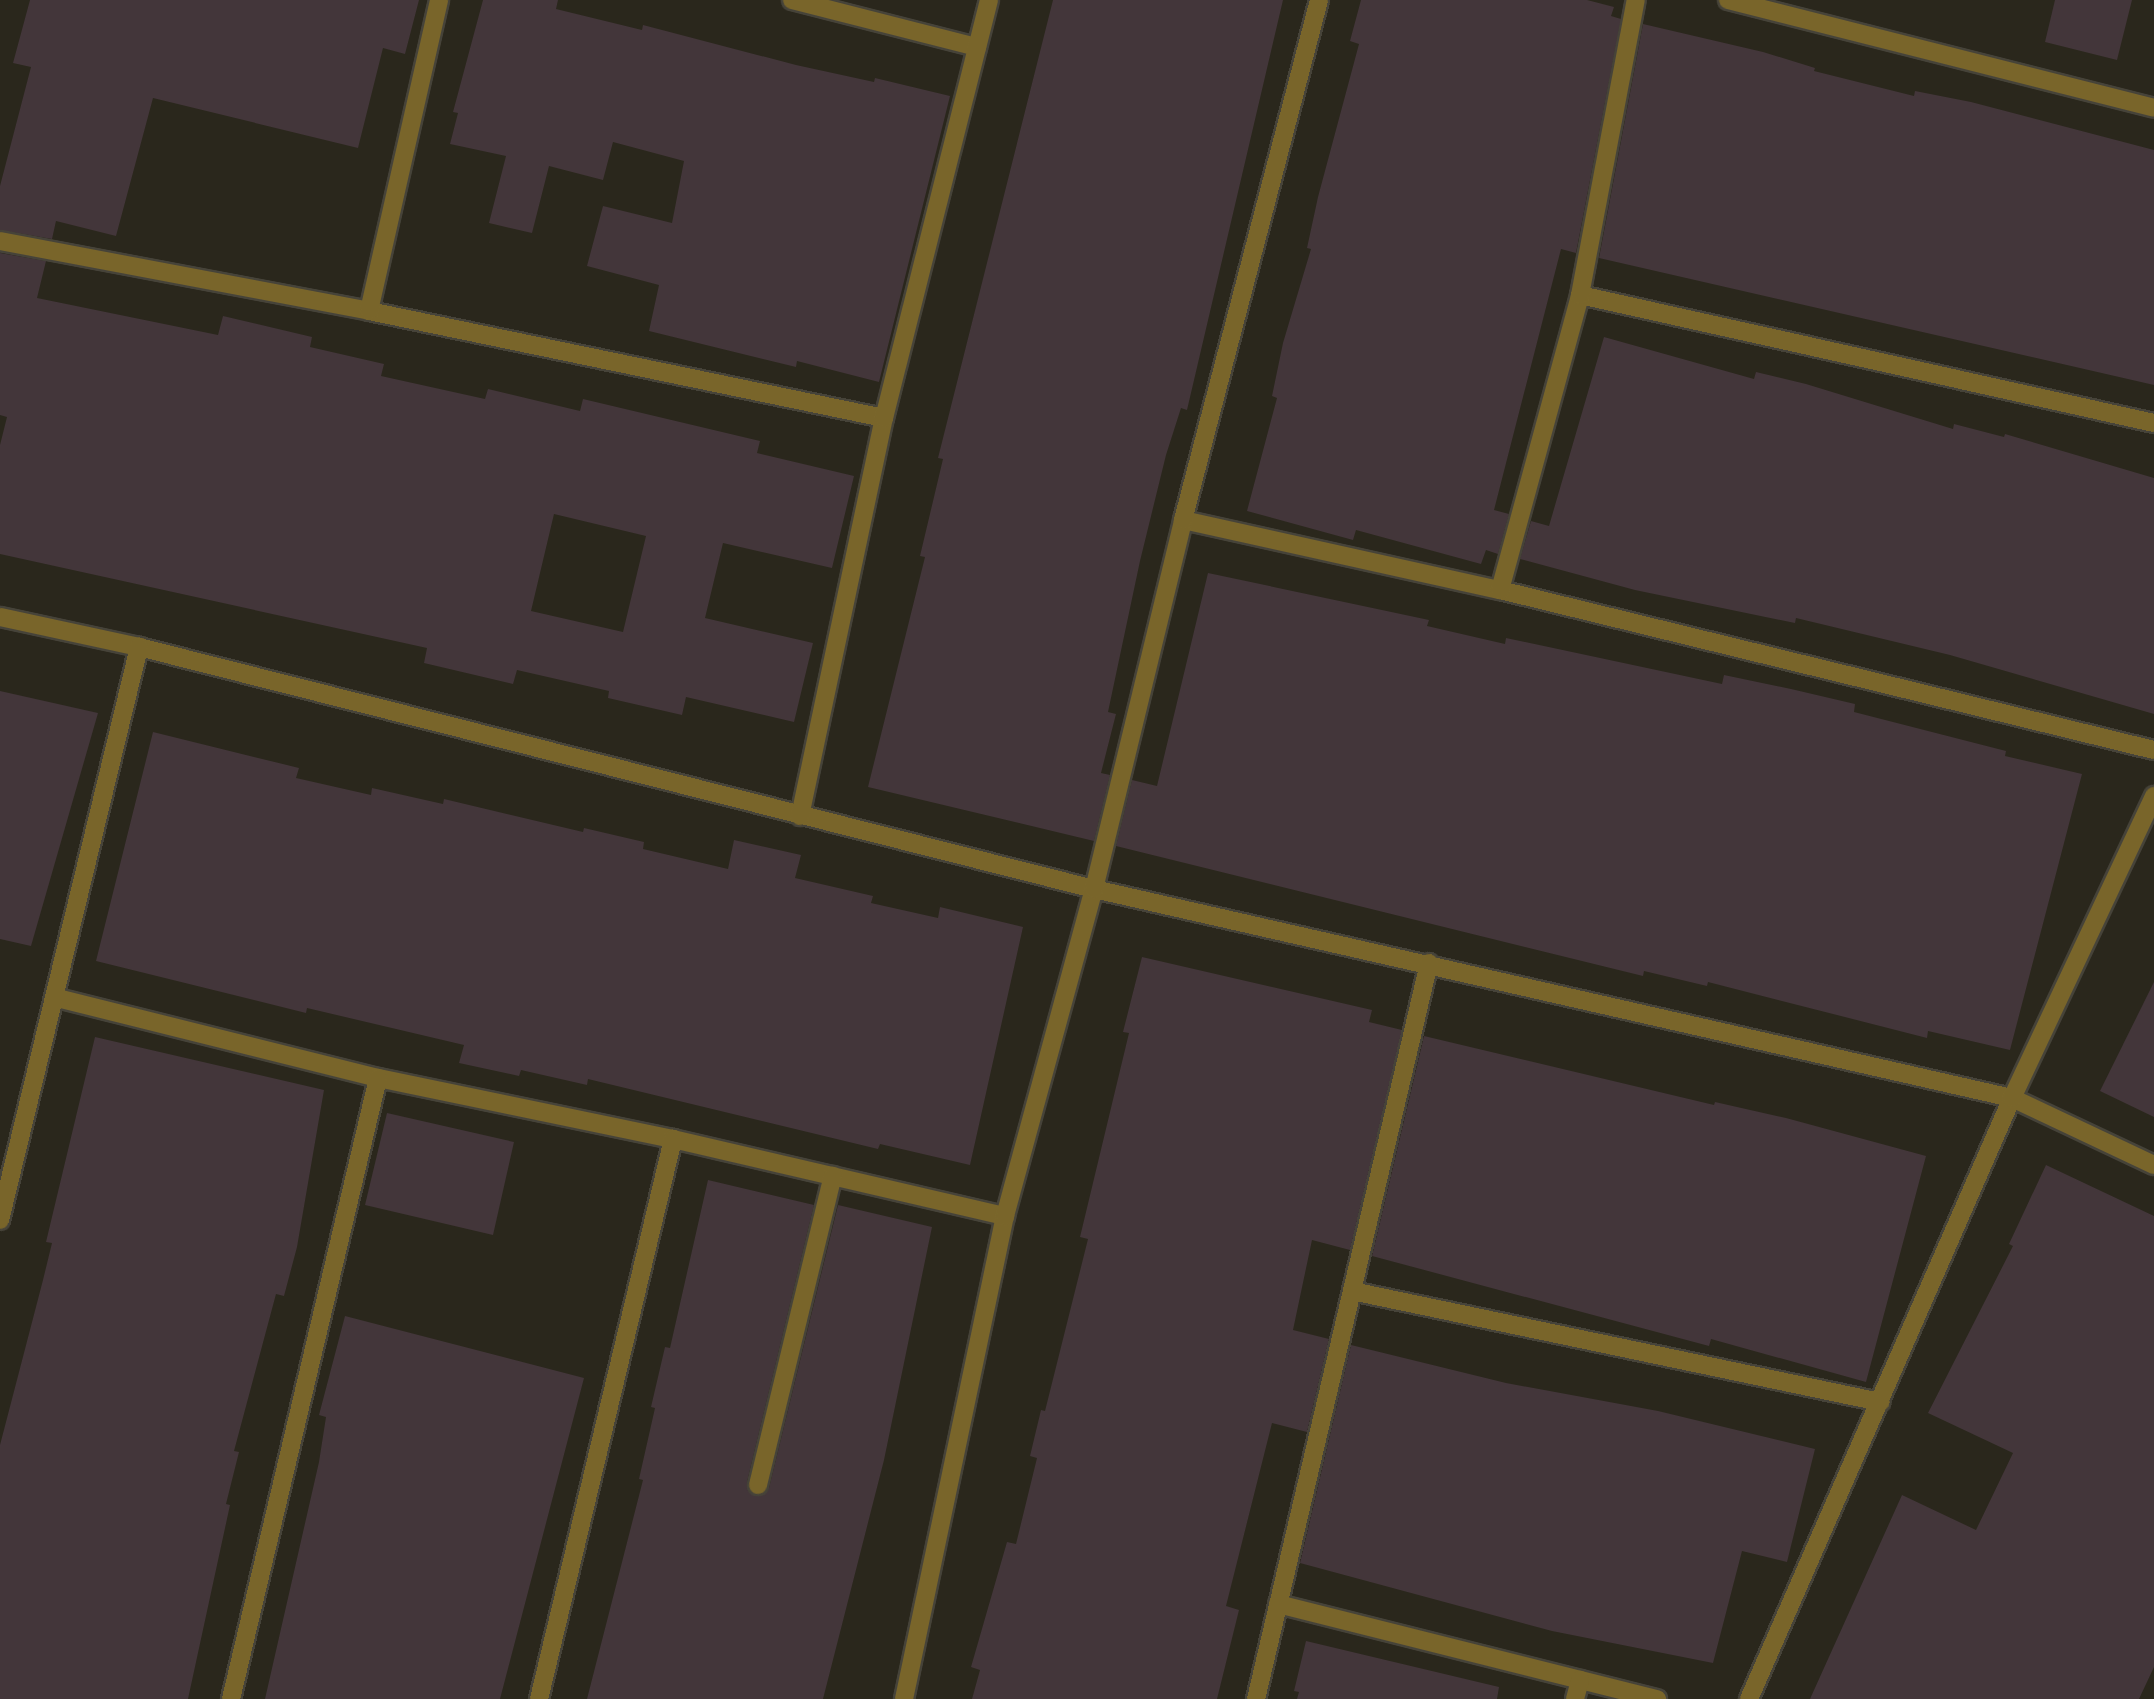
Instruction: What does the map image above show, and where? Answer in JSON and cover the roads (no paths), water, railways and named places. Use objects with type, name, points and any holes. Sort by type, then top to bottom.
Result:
[{"type":"street","points":[[369,311],[439,0]]},
{"type":"street","points":[[792,0],[977,47]]},
{"type":"street","points":[[800,816],[884,418],[989,0]]},
{"type":"street","points":[[904,1699],[1005,1216],[1094,889],[1183,520],[1320,0]]},
{"type":"street","points":[[1500,590],[1580,295],[1636,0]]},
{"type":"street","points":[[1728,0],[2154,108]]},
{"type":"street","points":[[0,241],[369,311],[884,418]]},
{"type":"street","points":[[1580,295],[2154,423]]},
{"type":"street","points":[[1183,520],[1500,590],[2154,750]]},
{"type":"street","points":[[0,617],[139,647],[1094,889],[1429,963],[2012,1098],[2154,1165]]},
{"type":"street","points":[[0,1220],[57,998],[139,647]]},
{"type":"street","points":[[1749,1699],[2012,1098],[2154,796]]},
{"type":"street","points":[[1256,1699],[1429,963]]},
{"type":"street","points":[[57,998],[379,1078],[673,1139],[1005,1216]]},
{"type":"street","points":[[231,1699],[379,1078]]},
{"type":"street","points":[[539,1699],[673,1139]]},
{"type":"street","points":[[758,1485],[833,1176]]},
{"type":"street","points":[[1352,1291],[1880,1402]]},
{"type":"street","points":[[1279,1604],[1657,1699]]},
{"type":"street","points":[[1575,1699],[1580,1680]]}]
